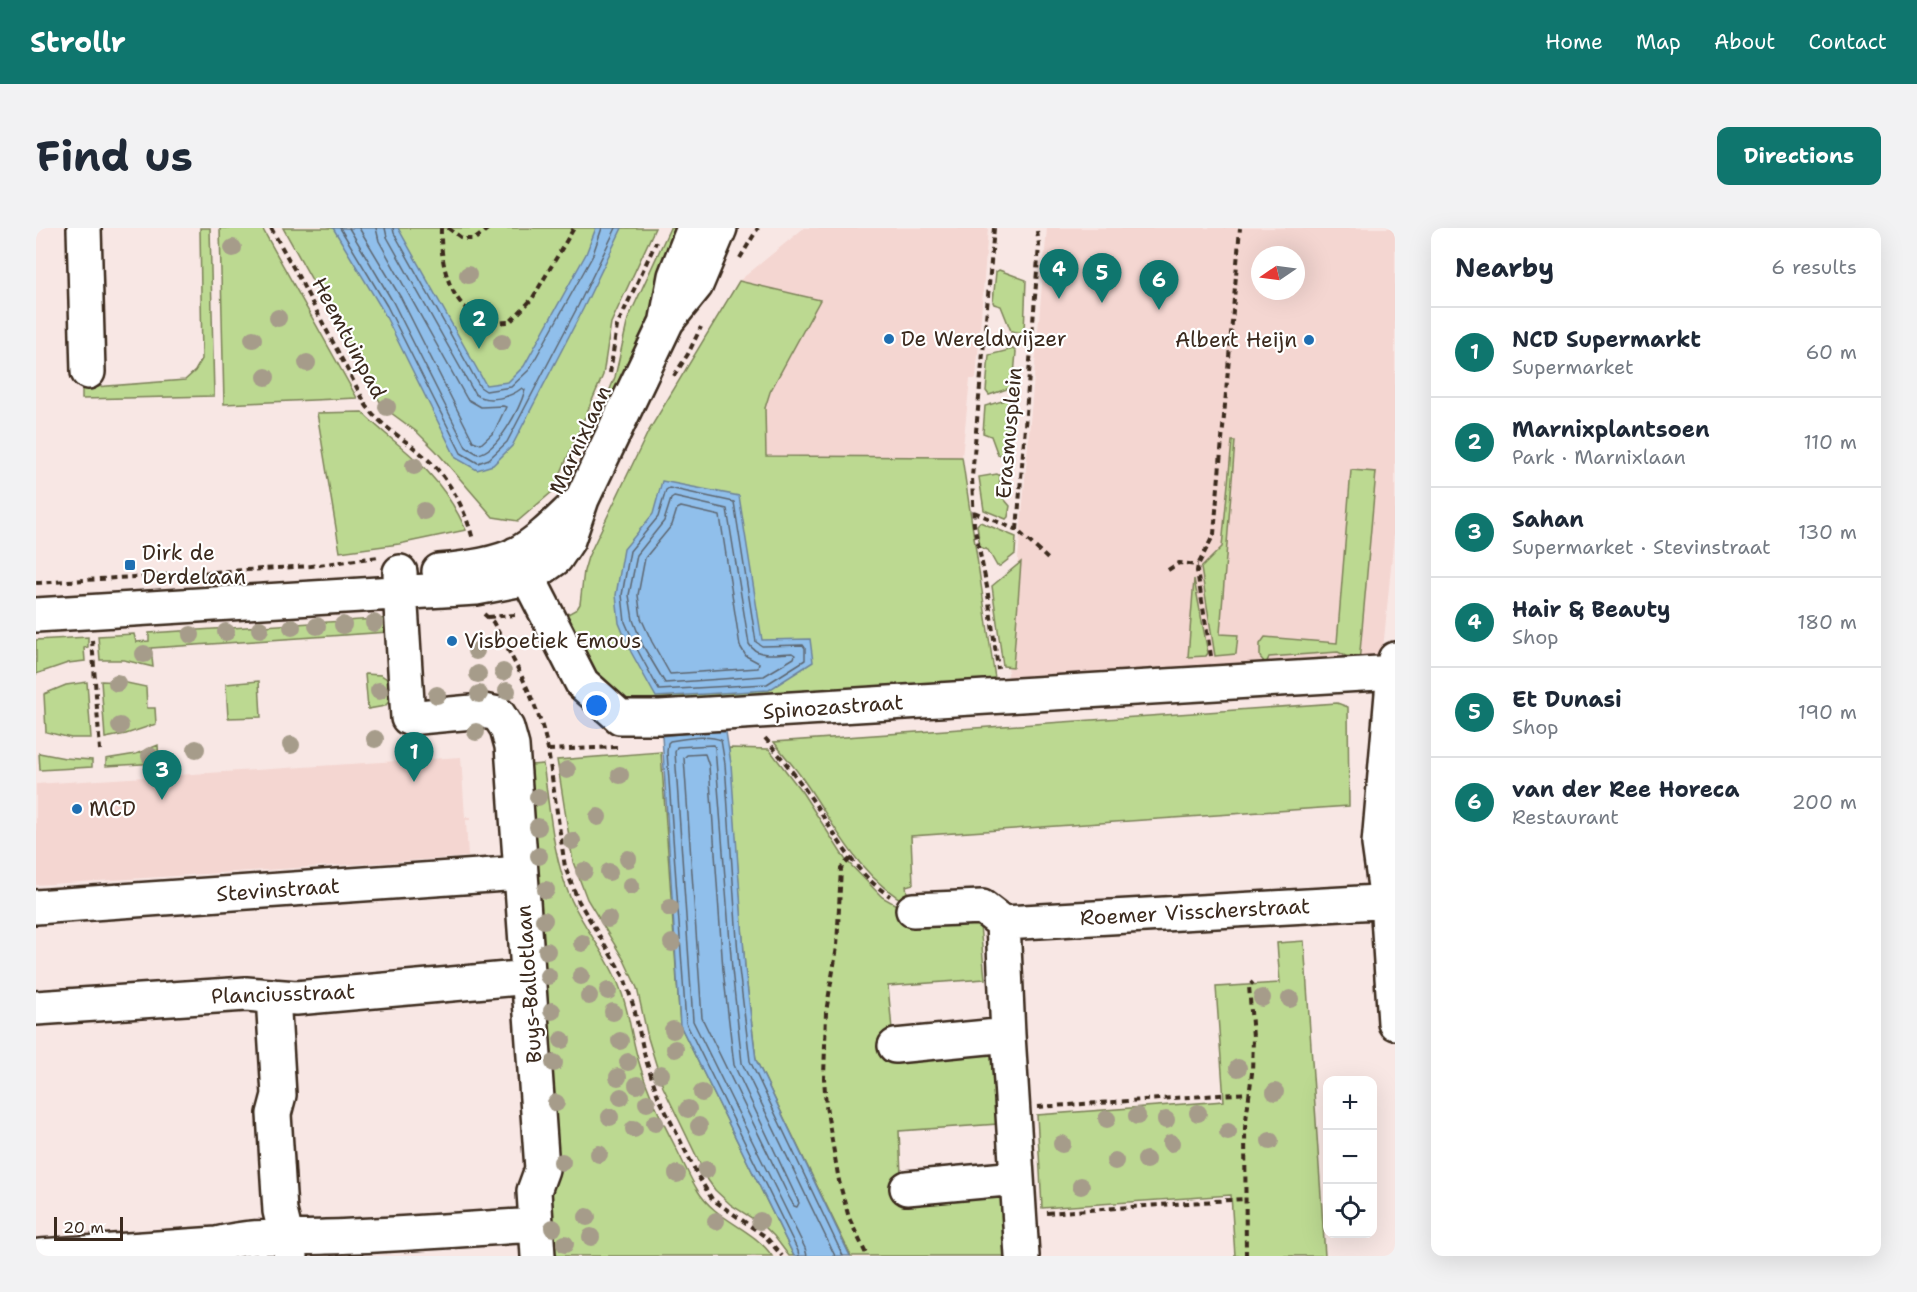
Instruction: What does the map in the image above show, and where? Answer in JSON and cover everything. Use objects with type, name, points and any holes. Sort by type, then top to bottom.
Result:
[{"type":"street","points":[[84,228],[88,372]]},
{"type":"street","name":"Marnixlaan","points":[[667,321],[675,276],[694,228]]},
{"type":"street","name":"Marnixlaan","points":[[522,566],[549,564],[568,540],[582,499],[667,321],[696,285],[720,228]]},
{"type":"street","points":[[36,596],[397,574],[474,554],[522,566]]},
{"type":"street","name":"Spinozastraat","points":[[522,566],[582,683],[620,717],[672,717],[1214,684],[1395,668]]},
{"type":"street","name":"Buys-Ballotlaan","points":[[397,574],[408,718],[483,711],[498,714],[507,728],[512,746],[542,1169],[534,1191],[537,1240]]},
{"type":"street","points":[[36,615],[88,594]]},
{"type":"street","points":[[1395,668],[1379,844],[1391,901],[1395,1023]]},
{"type":"street","name":"Stevinstraat","points":[[36,907],[520,873]]},
{"type":"street","name":"Roemer Visscherstraat","points":[[1003,923],[1391,901]]},
{"type":"street","points":[[913,910],[982,906],[1003,923],[1022,1256]]},
{"type":"street","name":"Planciusstraat","points":[[36,1008],[246,994],[296,998],[530,977]]},
{"type":"street","points":[[273,996],[279,1095],[274,1114],[280,1211],[289,1246]]},
{"type":"street","points":[[895,1046],[1008,1035]]},
{"type":"street","points":[[907,1188],[1017,1178]]},
{"type":"street","points":[[40,1256],[217,1244],[253,1237],[289,1246],[324,1238],[537,1240]]},
{"type":"path","name":"Heemtuinpad","points":[[271,228],[376,420],[426,457],[455,495],[466,515],[474,554]]},
{"type":"path","points":[[441,228],[446,274],[461,306],[488,322],[510,322],[532,299],[574,228]]},
{"type":"path","points":[[448,228],[463,239],[476,239],[489,228]]},
{"type":"path","name":"Erasmusplein","points":[[994,228],[972,477],[977,547],[987,587],[1002,697]]},
{"type":"path","points":[[1214,684],[1198,565],[1214,534],[1240,228]]},
{"type":"path","name":"Erasmusplein","points":[[1017,530],[1039,245],[1037,231]]},
{"type":"path","name":"Marnixlaan","points":[[608,382],[617,326],[657,239]]},
{"type":"path","name":"Erasmusplein","points":[[974,512],[1017,530],[1050,561]]},
{"type":"path","points":[[474,554],[481,611],[493,622],[527,688],[544,732],[566,867],[578,900],[624,977],[658,1096],[712,1199],[766,1237],[782,1256]]},
{"type":"path","points":[[1168,570],[1179,563],[1198,565]]},
{"type":"path","points":[[36,583],[88,594],[311,566],[397,574]]},
{"type":"path","points":[[88,594],[100,750]]},
{"type":"path","points":[[764,736],[796,774],[850,859],[880,890],[913,910]]},
{"type":"path","points":[[548,750],[619,747]]},
{"type":"path","points":[[850,859],[842,868],[837,947],[826,1012],[824,1078],[826,1106],[839,1181],[849,1218],[867,1256]]},
{"type":"path","points":[[1246,1256],[1245,1128],[1250,1093],[1253,1037],[1249,986],[1253,982]]},
{"type":"path","points":[[1013,1109],[1250,1093]]},
{"type":"path","points":[[1020,1215],[1244,1199]]},
{"type":"shaded area","name":"De Wereldwijzer","points":[[804,228],[988,228],[976,379],[970,379],[962,457],[766,456],[765,408],[770,392],[820,300],[739,281]]},
{"type":"shaded area","points":[[1047,228],[1395,228],[1395,524],[1383,650],[1374,661],[1007,685]]},
{"type":"shaded area","points":[[461,757],[465,817],[471,817],[471,820],[466,820],[468,857],[36,885],[36,784]]},
{"type":"green space","points":[[200,228],[210,228],[214,396],[82,399],[82,388],[185,380],[195,371],[202,359]]},
{"type":"green space","points":[[220,228],[262,228],[357,398],[224,404]]},
{"type":"green space","points":[[283,228],[655,228],[611,323],[603,375],[553,491],[518,521],[493,517],[417,432],[383,407]]},
{"type":"green space","points":[[670,228],[684,228],[641,343],[574,478],[615,377],[628,319]]},
{"type":"green space","points":[[999,270],[1026,280],[1024,333],[1011,331],[1001,306],[993,302],[996,272]]},
{"type":"green space","points":[[739,281],[820,300],[770,392],[765,408],[766,456],[962,457],[996,685],[958,681],[947,684],[632,705],[590,673],[566,615],[577,609],[580,604],[588,557],[648,432]]},
{"type":"green space","points":[[1013,349],[1016,352],[1013,387],[989,395],[986,391],[989,355]]},
{"type":"green space","points":[[1012,400],[1008,452],[998,455],[991,436],[983,433],[985,406]]},
{"type":"green space","points":[[362,412],[434,478],[466,530],[399,544],[340,552],[317,413]]},
{"type":"green space","points":[[1232,441],[1235,441],[1220,634],[1238,635],[1236,654],[1215,656],[1201,568],[1222,547]]},
{"type":"green space","points":[[1351,470],[1376,472],[1359,663],[1338,652],[1269,657],[1266,664],[1260,657],[1260,644],[1265,637],[1337,643]]},
{"type":"green space","points":[[997,474],[1000,476],[999,493],[1010,506],[1006,519],[984,510],[979,477]]},
{"type":"green space","points":[[980,522],[1016,537],[1015,554],[1000,566],[997,566],[988,550],[980,547],[977,525]]},
{"type":"green space","points":[[1021,562],[1013,667],[1003,666],[992,586]]},
{"type":"green space","points":[[1194,579],[1208,653],[1206,656],[1188,657]]},
{"type":"green space","points":[[392,618],[389,632],[151,648],[153,667],[124,660],[100,660],[98,636],[134,634],[136,642],[149,641],[149,633]]},
{"type":"green space","points":[[88,637],[88,647],[84,648],[85,661],[68,663],[36,674],[36,640]]},
{"type":"green space","points":[[365,674],[381,675],[390,681],[393,697],[385,706],[368,709]]},
{"type":"green space","points":[[101,681],[146,687],[147,708],[155,708],[156,724],[105,738]]},
{"type":"green space","points":[[259,681],[261,717],[228,718],[226,684]]},
{"type":"green space","points":[[87,682],[91,738],[71,738],[46,732],[44,694],[66,685]]},
{"type":"green space","points":[[1337,703],[1348,707],[1349,806],[911,836],[913,884],[906,886],[909,904],[874,879],[860,863],[800,775],[774,742]]},
{"type":"green space","points":[[158,745],[159,763],[106,766],[106,759],[136,754]]},
{"type":"green space","points":[[729,748],[769,749],[802,792],[845,859],[882,897],[905,910],[979,915],[985,979],[888,986],[895,1062],[992,1053],[998,1124],[899,1131],[901,1175],[1006,1192],[1009,1256],[851,1256],[756,1060],[745,968]]},
{"type":"green space","points":[[661,752],[680,1025],[794,1256],[789,1256],[763,1225],[731,1205],[708,1180],[663,1087],[648,1038],[637,988],[624,960],[587,899],[573,862],[557,760]]},
{"type":"green space","points":[[39,753],[92,760],[92,767],[40,770]]},
{"type":"green space","points":[[543,764],[552,831],[564,881],[576,909],[609,964],[620,988],[642,1071],[660,1117],[692,1181],[705,1201],[755,1238],[772,1256],[553,1256],[550,1194],[558,1173],[531,765]]},
{"type":"green space","points":[[1304,941],[1325,1256],[1235,1256],[1231,1195],[1042,1208],[1037,1115],[1224,1101],[1216,987],[1280,983],[1277,943]]},
{"type":"water","points":[[333,228],[398,228],[486,385],[508,382],[524,366],[586,254],[596,228],[622,228],[512,446],[493,465],[477,470],[456,458],[382,309]]},
{"type":"water","points":[[662,481],[739,496],[762,640],[810,639],[813,662],[769,690],[656,697],[631,652],[619,623],[616,595],[624,549],[653,514]]},
{"type":"water","points":[[703,731],[726,732],[731,764],[745,968],[756,1060],[850,1256],[794,1256],[680,1025],[662,736]]},
{"type":"place","name":"Hair & Beauty","points":[[1059,299]]},
{"type":"place","name":"Et Dunasi","points":[[1102,303]]},
{"type":"place","name":"van der Ree Horeca","points":[[1159,310]]},
{"type":"place","name":"De Wereldwijzer","points":[[889,339]]},
{"type":"place","name":"Albert Heijn","points":[[1309,340]]},
{"type":"place","name":"Marnixplantsoen","points":[[479,349]]},
{"type":"place","name":"Dirk de Derdelaan","points":[[130,565]]},
{"type":"place","name":"Visboetiek Emous","points":[[452,641]]},
{"type":"place","name":"NCD Supermarkt","points":[[414,782]]},
{"type":"place","name":"Sahan","points":[[162,800]]},
{"type":"place","name":"MCD","points":[[77,809]]}]
